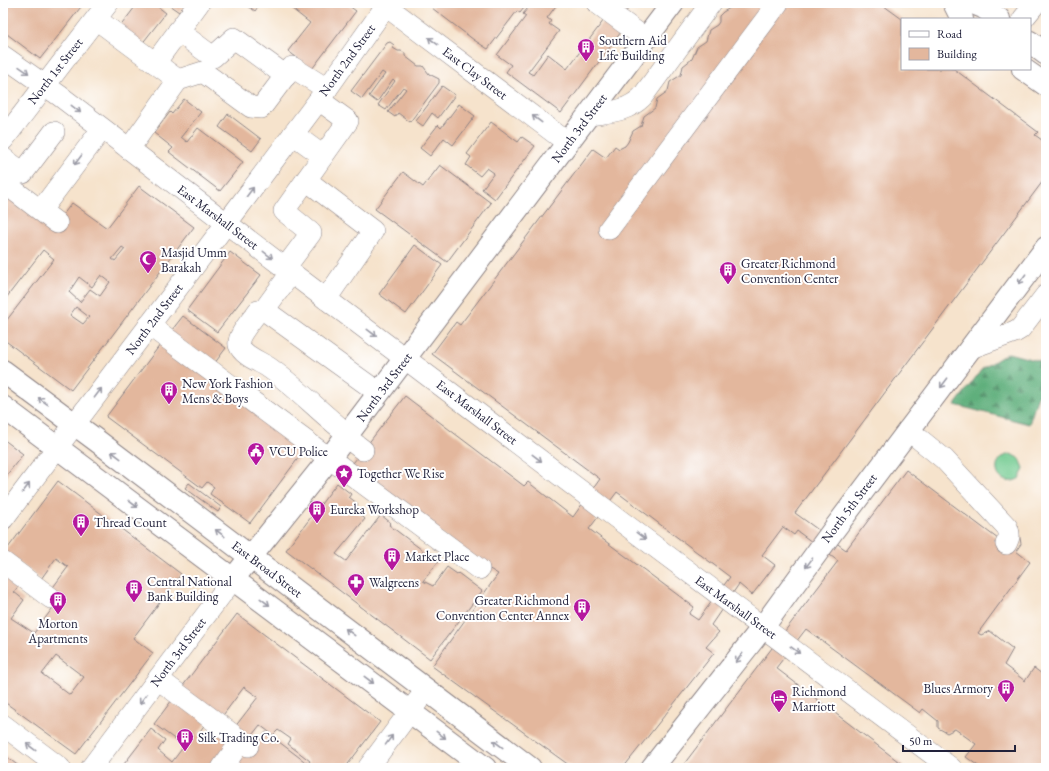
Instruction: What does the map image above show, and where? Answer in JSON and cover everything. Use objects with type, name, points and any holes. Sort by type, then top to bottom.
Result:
[{"type":"main road","name":"North 3rd Street","points":[[233,579],[347,447],[379,393],[673,3]]},
{"type":"main road","points":[[954,3],[962,18]]},
{"type":"main road","points":[[973,3],[983,7],[998,18]]},
{"type":"main road","points":[[1031,43],[1046,54]]},
{"type":"main road","points":[[1025,70],[1046,85]]},
{"type":"main road","name":"North 5th Street","points":[[652,768],[763,627],[908,430],[1046,248]]},
{"type":"main road","name":"East Broad Street","points":[[3,371],[530,768]]},
{"type":"main road","points":[[3,407],[485,768]]},
{"type":"street","points":[[155,63],[199,3]]},
{"type":"street","points":[[597,3],[646,39]]},
{"type":"street","points":[[589,115],[618,111],[635,103],[642,97],[711,3]]},
{"type":"street","points":[[609,229],[778,3]]},
{"type":"street","points":[[1023,18],[1036,3]]},
{"type":"street","name":"North 2nd Street","points":[[3,519],[323,94],[385,4]]},
{"type":"street","name":"East Clay Street","points":[[385,4],[568,143]]},
{"type":"street","points":[[102,11],[155,63],[178,80]]},
{"type":"street","name":"North 1st Street","points":[[3,140],[102,11]]},
{"type":"street","points":[[178,31],[208,65],[251,107],[261,108],[292,67],[323,94],[348,121],[284,211],[311,233],[264,310]]},
{"type":"street","points":[[129,149],[178,80],[208,65],[234,38],[286,76]]},
{"type":"street","name":"East Marshall Street","points":[[3,56],[44,85],[604,509],[763,627],[943,765]]},
{"type":"street","points":[[3,182],[49,217],[102,129]]},
{"type":"street","points":[[3,158],[23,172],[54,132]]},
{"type":"street","points":[[293,134],[323,156]]},
{"type":"street","points":[[306,180],[373,231],[326,299]]},
{"type":"street","points":[[971,348],[1020,329],[1046,295]]},
{"type":"street","points":[[379,393],[264,310],[258,311],[239,337],[239,344],[242,351],[268,367],[299,390],[331,422],[347,447],[479,569]]},
{"type":"street","points":[[149,325],[313,446],[347,447]]},
{"type":"street","points":[[908,430],[944,458],[1007,527],[1010,533],[1010,538],[1006,544]]},
{"type":"street","points":[[3,562],[51,598]]},
{"type":"street","name":"North 3rd Street","points":[[91,768],[233,579]]},
{"type":"street","points":[[158,679],[245,744],[222,768]]},
{"type":"street","points":[[368,768],[426,690]]},
{"type":"street","points":[[3,725],[60,768]]},
{"type":"green space","points":[[1008,353],[1046,363],[1046,371],[1029,424],[955,405],[982,369]]},
{"type":"green space","points":[[1011,454],[1020,459],[1024,468],[1020,478],[1012,481],[1005,481],[1000,478],[997,467],[999,461],[1003,457]]},
{"type":"building","points":[[3,3],[84,3],[40,59],[3,31]]},
{"type":"building","points":[[138,3],[153,3],[166,13],[141,45],[119,28]]},
{"type":"building","points":[[166,3],[186,3],[179,12]]},
{"type":"building","points":[[250,3],[261,3],[255,11],[248,6]]},
{"type":"building","points":[[289,3],[345,3],[356,11],[312,69],[288,51],[310,23],[287,5]]},
{"type":"building","points":[[436,3],[528,3],[520,13],[517,11],[488,49],[432,8]]},
{"type":"building","points":[[532,3],[558,3],[547,18],[551,21],[549,24],[559,31],[528,72],[533,75],[548,54],[567,69],[607,16],[624,28],[561,113],[506,72],[511,65],[497,55],[526,16],[523,14]]},
{"type":"building","points":[[606,3],[632,3],[623,16]]},
{"type":"building","points":[[732,3],[880,3],[901,18],[901,70],[955,70],[1038,132],[1035,135],[1046,143],[1046,177],[795,513],[846,550],[906,470],[998,539],[1018,526],[1021,544],[1016,551],[1030,562],[978,633],[981,635],[990,631],[1013,649],[1004,665],[1025,681],[1034,668],[1046,677],[1046,768],[981,768],[966,757],[976,744],[955,729],[947,733],[938,728],[938,721],[923,709],[920,713],[806,629],[776,668],[907,768],[681,768],[838,561],[797,531],[794,535],[783,527],[762,555],[775,565],[752,595],[739,584],[711,625],[719,632],[706,647],[714,653],[623,768],[573,768],[432,666],[498,574],[483,565],[350,467],[405,396],[524,486],[528,482],[573,517],[600,479],[432,354],[456,322],[460,325],[593,149],[606,158],[615,146],[619,149],[625,146],[633,131],[641,126],[644,116],[655,108],[657,99],[668,91],[670,82],[681,75],[683,66],[692,59],[697,47],[706,41],[709,30],[717,25],[719,22],[719,16],[730,8]],"holes":[[[617,492],[730,577],[698,620],[689,614],[694,607],[589,529]]]},
{"type":"building","points":[[390,42],[394,45],[393,48],[405,53],[405,56],[418,66],[423,66],[429,74],[439,79],[439,83],[410,122],[398,113],[395,117],[388,112],[406,89],[403,87],[386,110],[378,105],[395,81],[393,79],[377,102],[369,96],[385,74],[382,72],[362,99],[351,91],[387,43]]},
{"type":"building","points":[[442,86],[455,95],[438,118],[432,113],[423,126],[416,121]]},
{"type":"building","points":[[184,99],[201,112],[181,137],[187,142],[198,128],[243,162],[220,191],[169,152],[173,148],[154,133],[170,112],[172,114]]},
{"type":"building","points":[[459,104],[475,116],[453,145],[444,138],[430,156],[420,148],[438,125],[441,128]]},
{"type":"building","points":[[228,114],[261,139],[252,151],[219,127]]},
{"type":"building","points":[[491,122],[518,142],[522,137],[535,146],[495,199],[482,189],[494,173],[487,168],[480,176],[466,165],[471,157],[467,154]]},
{"type":"building","points":[[440,165],[491,203],[447,262],[375,209],[403,172],[423,187]]},
{"type":"building","points":[[139,186],[194,227],[71,390],[3,339],[3,325],[54,259],[43,250],[3,302],[3,193],[55,225],[72,203],[107,228]],"holes":[[[122,247],[125,249],[115,261],[112,259]],[[101,275],[110,282],[100,296],[90,289],[80,302],[69,292],[79,277],[92,287]],[[76,307],[89,317],[83,324],[70,315]]]},
{"type":"building","points":[[415,245],[442,265],[406,314],[379,294]]},
{"type":"building","points":[[230,252],[261,275],[217,332],[187,310]]},
{"type":"building","points":[[183,316],[226,348],[211,368],[168,335]]},
{"type":"building","points":[[163,341],[305,449],[250,523],[210,494],[214,487],[207,482],[202,488],[106,417]]},
{"type":"building","points":[[3,439],[23,454],[3,480]]},
{"type":"building","points":[[58,481],[181,574],[133,638],[153,653],[76,754],[3,701],[3,571],[20,584],[14,592],[24,600],[11,618],[34,633],[61,597],[51,590],[68,567],[56,558],[41,579],[5,552]],"holes":[[[56,656],[84,677],[70,695],[42,674]]]},
{"type":"building","points":[[189,483],[221,507],[218,512],[185,488]]},
{"type":"building","points":[[337,483],[351,494],[349,497],[358,504],[354,509],[365,519],[336,554],[346,561],[381,515],[391,523],[389,525],[438,562],[423,581],[433,586],[447,567],[457,574],[458,573],[482,591],[430,659],[286,550]]},
{"type":"building","points":[[237,614],[380,722],[345,768],[233,768],[247,749],[251,752],[266,732],[308,764],[310,761],[288,744],[291,739],[278,730],[273,735],[260,725],[246,743],[231,732],[258,697],[244,687],[218,722],[179,691]]},
{"type":"building","points":[[175,696],[208,720],[198,734],[209,742],[219,729],[233,740],[212,768],[121,768],[151,729],[165,740],[158,750],[172,762],[184,746],[154,724]]},
{"type":"building","points":[[3,754],[16,764],[22,768],[3,768]]},
{"type":"place","name":"Southern Aid Life Building","points":[[586,62]]},
{"type":"place","name":"Masjid Umm Barakah","points":[[148,274]]},
{"type":"place","name":"Greater Richmond Convention Center","points":[[728,285]]},
{"type":"place","name":"New York Fashion Mens & Boys","points":[[169,405]]},
{"type":"place","name":"VCU Police","points":[[256,466]]},
{"type":"place","name":"Together We Rise","points":[[344,488]]},
{"type":"place","name":"Eureka Workshop","points":[[317,524]]},
{"type":"place","name":"Thread Count","points":[[81,537]]},
{"type":"place","name":"Market Place","points":[[392,571]]},
{"type":"place","name":"Walgreens","points":[[356,597]]},
{"type":"place","name":"Central National Bank Building","points":[[134,603]]},
{"type":"place","name":"Morton Apartments","points":[[58,615]]},
{"type":"place","name":"Greater Richmond Convention Center Annex","points":[[582,622]]},
{"type":"place","name":"Blues Armory","points":[[1006,703]]},
{"type":"place","name":"Richmond Marriott","points":[[779,713]]},
{"type":"place","name":"Silk Trading Co.","points":[[185,752]]}]
